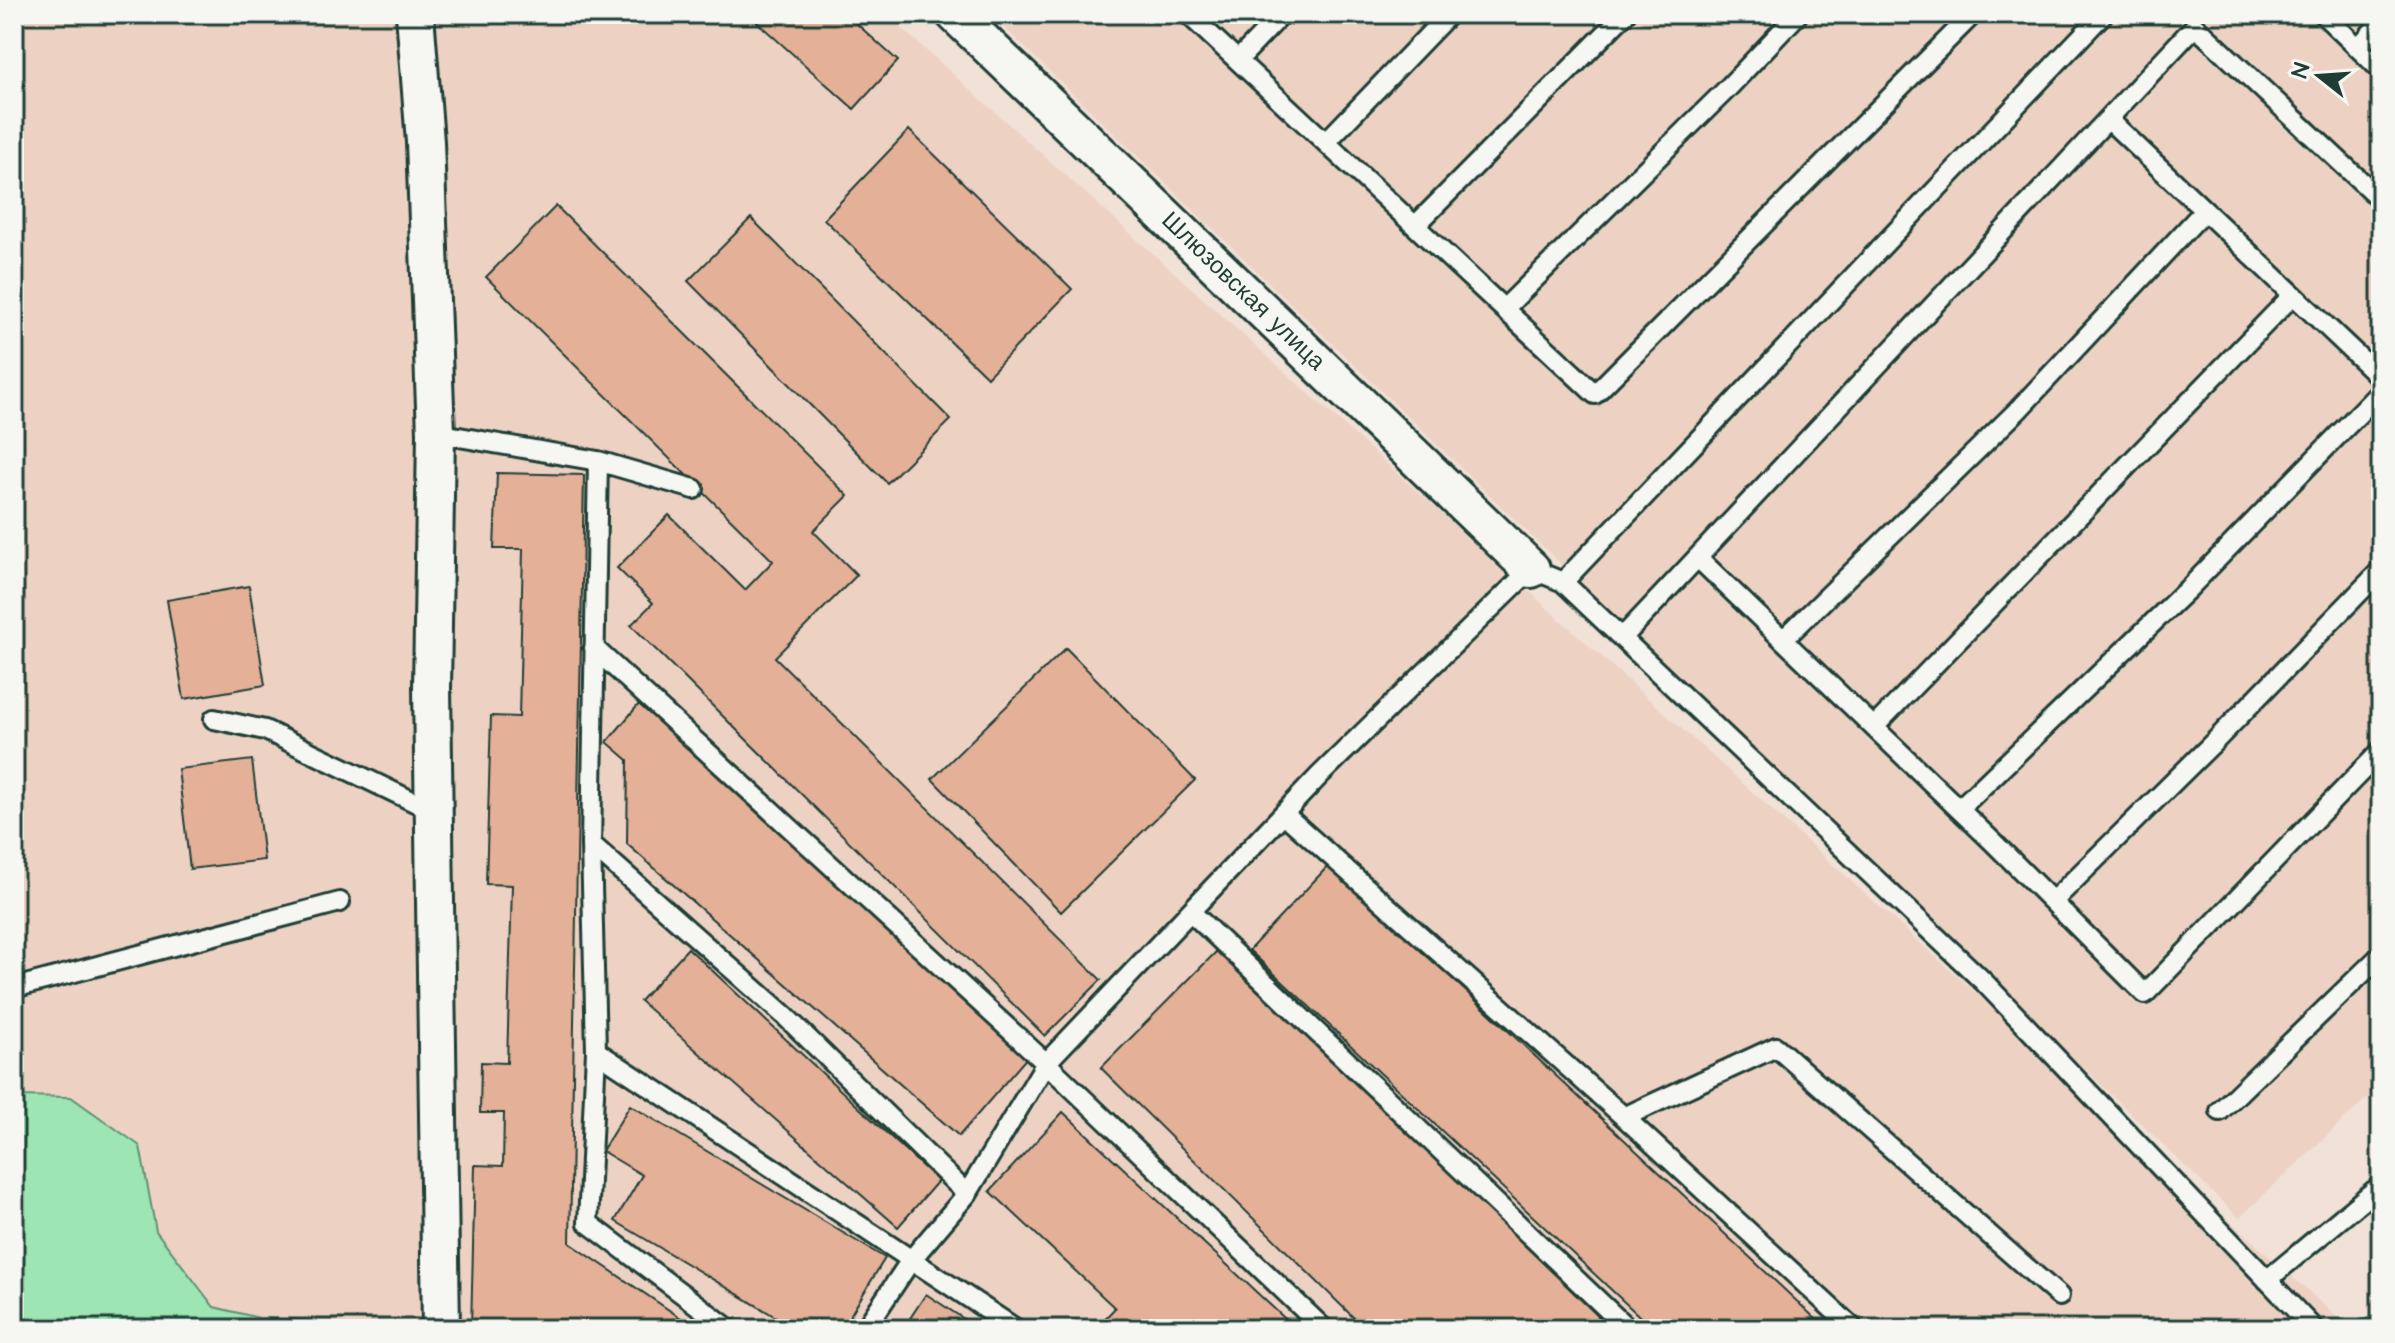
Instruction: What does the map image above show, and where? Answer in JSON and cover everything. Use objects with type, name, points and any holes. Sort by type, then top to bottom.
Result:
[{"type":"street","points":[[415,14],[425,142],[436,433],[432,688],[441,1329]]},
{"type":"street","name":"Шлюзовская улица","points":[[955,14],[1547,575]]},
{"type":"lane","points":[[1188,14],[1595,394],[1973,14]]},
{"type":"lane","points":[[1238,60],[1282,14]]},
{"type":"lane","points":[[1326,142],[1449,14]]},
{"type":"lane","points":[[1415,226],[1625,14]]},
{"type":"lane","points":[[1504,309],[1727,89],[1798,14]]},
{"type":"lane","points":[[865,1329],[911,1260],[967,1194],[1046,1063],[1320,775],[1547,575],[2103,14]]},
{"type":"lane","points":[[2323,14],[2381,70]]},
{"type":"lane","points":[[2358,48],[2381,22]]},
{"type":"lane","points":[[1622,638],[2195,26],[2381,200]]},
{"type":"lane","points":[[2108,119],[2381,378]]},
{"type":"lane","points":[[1783,640],[2018,410],[2204,211]]},
{"type":"lane","points":[[1874,727],[2293,295]]},
{"type":"lane","points":[[1959,809],[2190,587],[2381,391]]},
{"type":"lane","points":[[436,433],[598,461],[694,489]]},
{"type":"lane","points":[[598,461],[591,844],[596,1051],[588,1223],[729,1329]]},
{"type":"lane","points":[[1698,558],[1959,809],[2145,994],[2381,751]]},
{"type":"lane","points":[[2053,901],[2217,739],[2381,570]]},
{"type":"lane","points":[[1547,575],[1622,638],[1984,982],[2314,1329]]},
{"type":"lane","points":[[594,648],[1046,1063],[1324,1329]]},
{"type":"lane","points":[[214,719],[265,730],[433,811]]},
{"type":"lane","points":[[1285,815],[1624,1117],[1854,1329]]},
{"type":"lane","points":[[591,844],[785,1016],[967,1194]]},
{"type":"lane","points":[[14,988],[340,902]]},
{"type":"lane","points":[[1191,912],[1628,1329]]},
{"type":"lane","points":[[2220,1111],[2381,955]]},
{"type":"lane","points":[[1624,1117],[1776,1047],[2059,1296]]},
{"type":"lane","points":[[596,1051],[1016,1329]]},
{"type":"lane","points":[[2267,1280],[2381,1185]]},
{"type":"shaded area","points":[[14,14],[886,14],[2350,1329],[14,1329]]},
{"type":"shaded area","points":[[990,14],[2381,14],[2381,1085],[2239,1218]]},
{"type":"green space","points":[[14,1096],[71,1097],[140,1146],[156,1231],[214,1307],[259,1318],[301,1320],[320,1329],[14,1329]]},
{"type":"building","points":[[748,14],[846,14],[898,61],[854,109]]},
{"type":"building","points":[[909,130],[1072,289],[987,377],[824,219]]},
{"type":"building","points":[[556,206],[848,496],[813,531],[857,575],[775,657],[1101,980],[1045,1036],[631,625],[653,603],[617,568],[669,515],[745,590],[773,561],[486,277]]},
{"type":"building","points":[[751,218],[951,420],[887,483],[688,281]]},
{"type":"building","points":[[497,473],[584,475],[570,1243],[697,1329],[471,1329],[475,1165],[503,1166],[504,1113],[480,1113],[481,1062],[507,1063],[512,885],[486,884],[491,716],[519,717],[523,549],[494,549]]},
{"type":"building","points":[[249,586],[265,685],[184,699],[167,600]]},
{"type":"building","points":[[1066,648],[1195,780],[1061,912],[932,779]]},
{"type":"building","points":[[639,704],[1029,1055],[959,1136],[627,844],[628,760],[607,742]]},
{"type":"building","points":[[252,760],[264,860],[190,869],[178,769]]},
{"type":"building","points":[[1330,864],[1819,1322],[1813,1329],[1653,1329],[1249,950]]},
{"type":"building","points":[[1221,947],[1611,1329],[1365,1329],[1101,1068]]},
{"type":"building","points":[[688,948],[938,1181],[898,1227],[640,1001]]},
{"type":"building","points":[[630,1105],[885,1258],[842,1329],[796,1329],[615,1221],[642,1175],[602,1151]]},
{"type":"building","points":[[1063,1112],[1296,1329],[1095,1329],[1115,1308],[990,1191]]},
{"type":"building","points":[[926,1294],[979,1329],[903,1329]]}]
